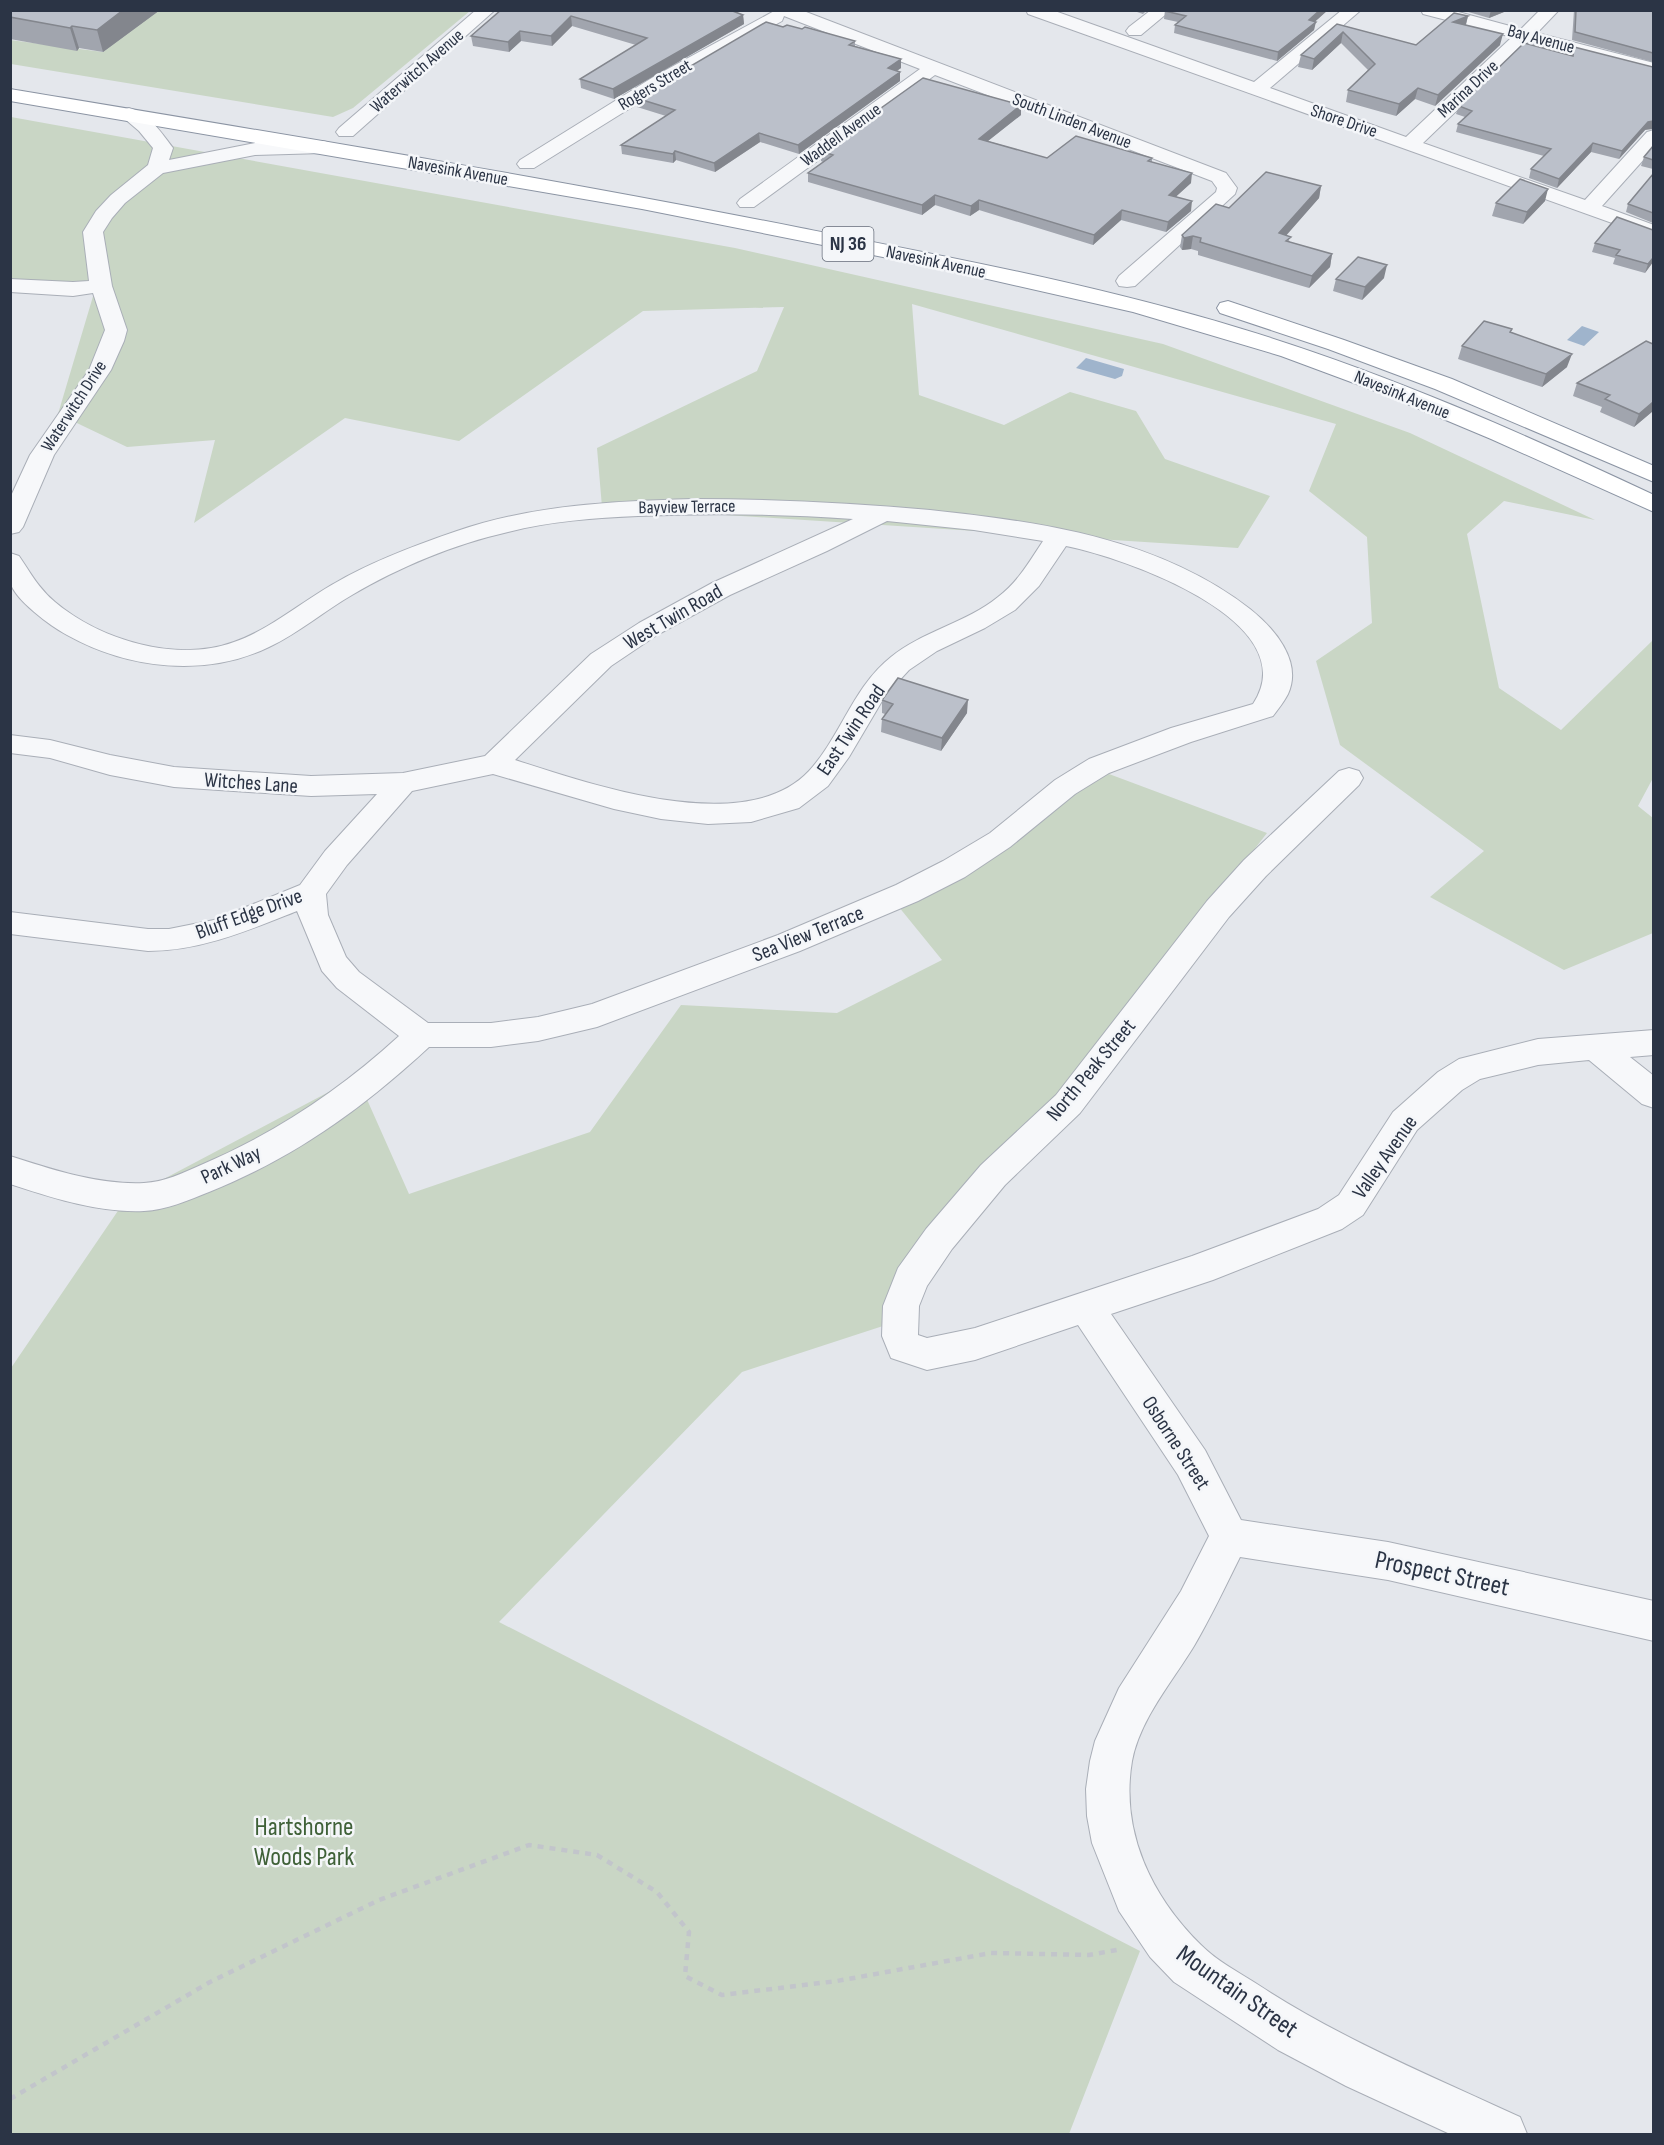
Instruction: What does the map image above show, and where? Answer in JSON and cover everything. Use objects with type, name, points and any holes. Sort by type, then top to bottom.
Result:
[{"type":"highway","name":"Navesink Avenue","points":[[10,76],[346,132],[747,203],[895,232]]},
{"type":"highway","name":"Navesink Avenue","points":[[10,95],[323,147],[782,230],[1066,290],[1200,323],[1319,362],[1436,408],[1524,445],[1653,505]]},
{"type":"highway","points":[[1105,277],[1137,284]]},
{"type":"highway","name":"Navesink Avenue","points":[[1212,303],[1298,330],[1405,369],[1522,417],[1653,475]]},
{"type":"street","name":"Waterwitch Avenue","points":[[346,132],[487,10]]},
{"type":"street","name":"Shore Drive","points":[[1034,10],[1653,232]]},
{"type":"street","points":[[1135,31],[1163,10]]},
{"type":"street","points":[[1256,90],[1353,10]]},
{"type":"street","name":"Bay Avenue","points":[[1429,10],[1653,69]]},
{"type":"street","name":"Marina Drive","points":[[1410,144],[1551,10]]},
{"type":"street","name":"South Linden Avenue","points":[[785,11],[1206,172],[1225,183],[1225,194],[1137,284]]},
{"type":"street","name":"Rogers Street","points":[[527,164],[662,80],[785,11]]},
{"type":"street","name":"Waddell Avenue","points":[[747,203],[934,67]]},
{"type":"street","points":[[129,114],[146,127],[163,148],[157,168],[255,149],[323,147]]},
{"type":"street","points":[[1589,208],[1653,136]]},
{"type":"street","name":"Waterwitch Drive","points":[[10,527],[31,455],[100,370],[113,341],[116,330],[101,286],[93,232],[96,224],[118,200],[157,168]]},
{"type":"street","points":[[10,285],[73,289],[101,286]]},
{"type":"street","name":"Bayview Terrace","points":[[10,561],[18,579],[34,599],[57,618],[90,637],[143,654],[183,658],[210,657],[248,647],[277,633],[341,590],[398,562],[467,536],[543,517],[603,510],[711,506],[800,507],[942,518],[1059,537],[1129,554],[1165,568],[1218,598],[1250,622],[1264,638]]},
{"type":"street","name":"West Twin Road","points":[[494,764],[601,660],[648,629],[721,589],[818,546],[882,514]]},
{"type":"street","name":"East Twin Road","points":[[494,764],[642,807],[734,813],[762,810],[785,803],[800,794],[822,774],[869,699],[898,664],[928,644],[1001,607],[1020,592],[1059,537]]},
{"type":"street","name":"Sea View Terrace","points":[[421,1035],[491,1035],[578,1021],[789,943],[908,893],[954,869],[1000,840],[1065,787],[1100,766],[1181,735],[1263,710],[1270,702],[1280,679],[1278,661],[1264,638]]},
{"type":"street","name":"Witches Lane","points":[[10,744],[50,749],[110,765],[206,780],[311,786],[402,783],[494,764]]},
{"type":"street","name":"North Peak Street","points":[[1016,1331],[975,1344],[927,1354],[904,1347],[900,1336],[899,1320],[911,1279],[939,1239],[993,1175],[1068,1104],[1218,909],[1255,868],[1349,778]]},
{"type":"street","name":"Bluff Edge Drive","points":[[10,922],[148,940],[169,940],[219,930],[310,893],[336,858],[402,783]]},
{"type":"street","points":[[310,893],[313,915],[333,963],[348,980],[421,1035]]},
{"type":"street","name":"Park Way","points":[[10,1170],[65,1188],[101,1195],[146,1197],[174,1191],[225,1170],[287,1138],[360,1089],[421,1035]]},
{"type":"street","name":"Valley Avenue","points":[[1016,1331],[1200,1269],[1330,1219],[1351,1205],[1405,1121],[1450,1081],[1471,1068],[1538,1052],[1653,1042]]},
{"type":"street","points":[[1595,1047],[1653,1095]]},
{"type":"street","name":"Osborne Street","points":[[1087,1308],[1117,1357],[1186,1453],[1207,1488],[1229,1538]]},
{"type":"street","name":"Mountain Street","points":[[1229,1538],[1190,1614],[1138,1696],[1122,1728],[1111,1762],[1109,1804],[1115,1849],[1133,1893],[1166,1942],[1187,1964],[1249,2007],[1320,2048],[1498,2133]]},
{"type":"street","name":"Prospect Street","points":[[1229,1538],[1388,1561],[1653,1621]]},
{"type":"path","points":[[10,2099],[210,1982],[380,1900],[529,1845],[597,1855],[657,1892],[689,1932],[685,1977],[722,1995],[837,1981],[991,1953],[1089,1955],[1166,1942]]},
{"type":"green space","points":[[152,11],[470,11],[353,108],[333,117],[11,64],[10,40],[103,52]]},
{"type":"green space","points":[[11,117],[735,248],[1163,344],[1410,433],[1595,520],[1504,501],[1467,534],[1499,688],[1561,730],[1653,640],[1653,778],[1638,806],[1653,818],[1653,933],[1564,970],[1430,897],[1484,851],[1340,745],[1316,661],[1372,623],[1367,537],[1309,491],[1336,424],[912,304],[919,395],[1004,425],[1070,392],[1136,411],[1165,459],[1270,496],[1238,548],[602,507],[597,448],[757,371],[784,307],[643,311],[459,441],[345,418],[194,523],[215,440],[127,447],[58,414],[94,293],[11,289]]},
{"type":"green space","name":"Hartshorne Woods Park","points":[[1101,771],[1267,833],[886,1325],[742,1372],[499,1622],[1140,1951],[1069,2134],[11,2134],[11,1368],[126,1199],[357,1077],[409,1194],[590,1132],[681,1005],[837,1013],[942,960],[894,901]]},
{"type":"water","points":[[1582,326],[1599,332],[1584,346],[1567,340]]},
{"type":"water","points":[[1086,358],[1124,369],[1122,376],[1115,379],[1076,368]]},
{"type":"building","points":[[10,10],[123,10],[97,30],[72,26],[70,28],[10,17]]},
{"type":"building","points":[[501,10],[730,10],[743,15],[613,89],[580,79],[647,38],[571,16],[551,36],[520,31],[508,42],[471,36]]},
{"type":"building","points":[[1320,10],[1309,20],[1316,22],[1278,52],[1175,25],[1186,16],[1165,11]]},
{"type":"building","points":[[1576,10],[1653,10],[1653,53],[1575,32]]},
{"type":"building","points":[[1454,13],[1468,16],[1453,22],[1503,34],[1438,95],[1418,88],[1399,104],[1348,90],[1375,64],[1343,32],[1314,59],[1301,55],[1337,24],[1416,45]]},
{"type":"building","points":[[766,22],[783,27],[787,25],[802,29],[805,27],[855,41],[849,45],[901,59],[888,68],[900,72],[798,145],[759,133],[714,163],[675,151],[673,154],[621,145],[675,110],[636,98]]},
{"type":"building","points":[[1524,43],[1573,56],[1574,47],[1653,67],[1653,121],[1648,122],[1622,151],[1593,143],[1559,179],[1531,169],[1551,149],[1458,124],[1472,111],[1459,106]]},
{"type":"building","points":[[923,78],[1021,105],[979,139],[1047,158],[1076,136],[1152,158],[1148,161],[1192,173],[1169,195],[1192,201],[1168,222],[1122,210],[1094,235],[979,200],[971,206],[935,195],[922,205],[808,173],[833,155],[821,151]]},
{"type":"building","points":[[1653,146],[1653,160],[1644,157]]},
{"type":"building","points":[[1266,172],[1321,186],[1279,233],[1291,237],[1286,241],[1332,254],[1312,276],[1200,242],[1201,238],[1193,236],[1184,238],[1182,235],[1216,204],[1229,208]]},
{"type":"building","points":[[1653,174],[1653,213],[1628,204]]},
{"type":"building","points":[[1520,179],[1548,189],[1527,212],[1496,203]]},
{"type":"building","points":[[1617,217],[1653,230],[1653,258],[1648,264],[1616,255],[1620,250],[1595,243]]},
{"type":"building","points":[[1358,257],[1387,265],[1365,287],[1336,279]]},
{"type":"building","points":[[1484,321],[1512,329],[1510,332],[1572,354],[1546,374],[1462,346]]},
{"type":"building","points":[[1646,341],[1653,344],[1653,402],[1639,414],[1605,399],[1610,395],[1577,383]]},
{"type":"building","points":[[898,678],[968,700],[942,738],[882,719],[893,704],[882,700]]}]
